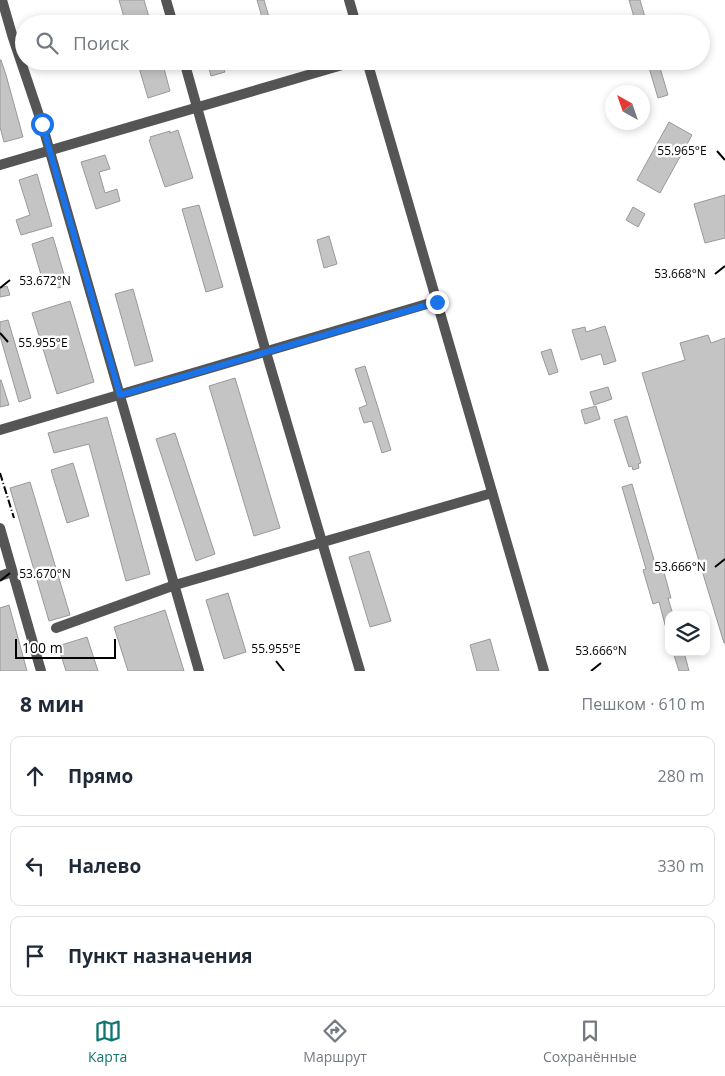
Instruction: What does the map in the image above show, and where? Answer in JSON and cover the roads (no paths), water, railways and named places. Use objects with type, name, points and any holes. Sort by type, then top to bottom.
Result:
[{"type":"lane","points":[[2,0],[15,44]]},
{"type":"lane","points":[[166,0],[170,15]]},
{"type":"lane","points":[[349,0],[353,15]]},
{"type":"lane","points":[[24,70],[42,124],[199,671]]},
{"type":"lane","points":[[187,70],[266,352],[360,671]]},
{"type":"lane","points":[[0,165],[325,70]]},
{"type":"lane","points":[[370,70],[544,671]]},
{"type":"lane","points":[[0,430],[437,302]]},
{"type":"lane","points":[[56,628],[174,585],[492,493]]},
{"type":"lane","points":[[0,528],[40,671]]},
{"type":"lane","points":[[0,576],[12,572]]},
{"type":"railway","points":[[0,473],[14,518]]}]
